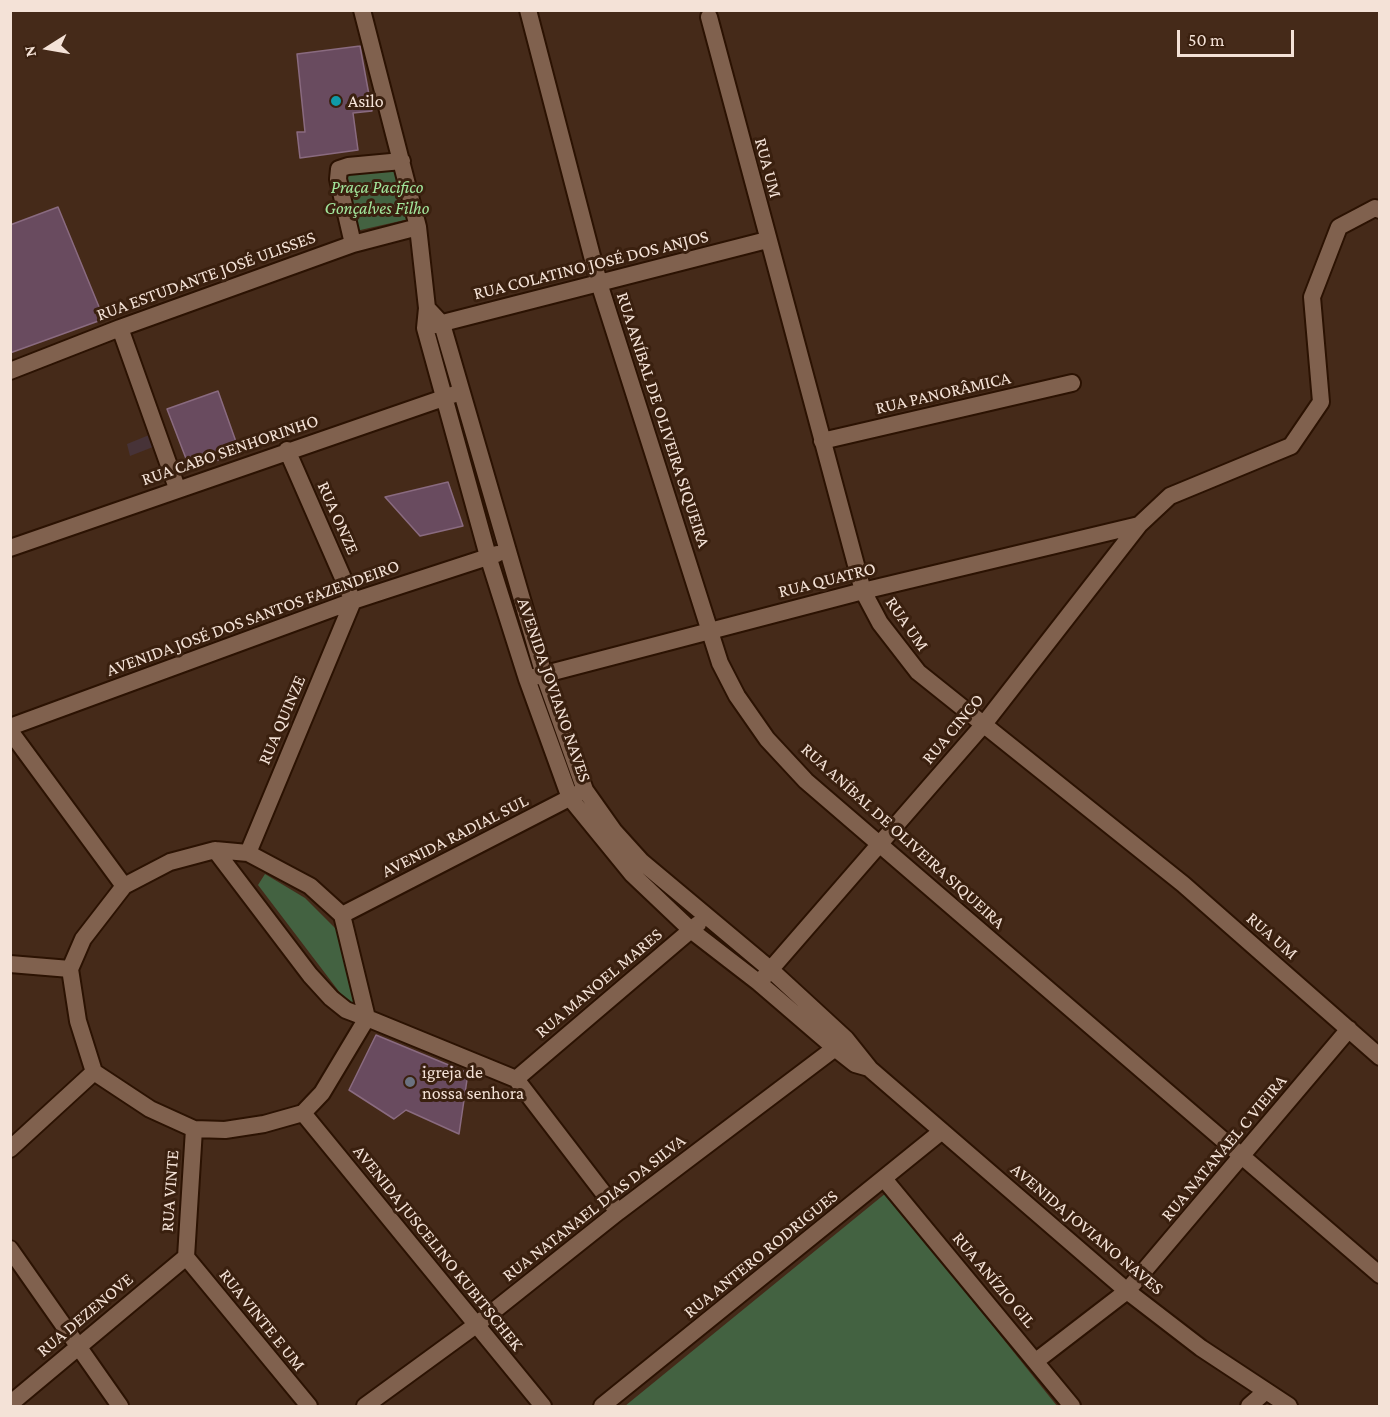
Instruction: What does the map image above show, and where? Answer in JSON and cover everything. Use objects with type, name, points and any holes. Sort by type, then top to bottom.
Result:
[{"type":"street","name":"AVENIDA JOVIANO NAVES","points":[[362,10],[418,227],[427,308],[425,328],[444,397],[488,556],[527,679],[578,794],[632,874],[692,931],[841,1044]]},
{"type":"street","name":"RUA ANÍBAL DE OLIVEIRA SIQUEIRA","points":[[528,10],[599,283],[720,663],[737,696],[767,739],[806,781],[1380,1275]]},
{"type":"street","name":"RUA UM","points":[[709,17],[863,591],[880,623],[918,672],[1184,884],[1380,1056]]},
{"type":"street","points":[[353,244],[338,179],[339,169],[348,166],[402,161]]},
{"type":"street","name":"RUA CINCO","points":[[758,982],[771,970],[984,724],[1139,525],[1170,496],[1291,446],[1321,402],[1312,297],[1339,227],[1375,208],[1380,210]]},
{"type":"street","name":"RUA ESTUDANTE JOSÉ ULISSES","points":[[10,371],[120,328],[353,244],[418,227]]},
{"type":"street","name":"RUA COLATINO JOSÉ DOS ANJOS","points":[[425,328],[767,240]]},
{"type":"street","name":"AVENIDA JOVIANO NAVES","points":[[427,308],[442,324],[510,551],[578,794],[642,862],[771,970],[841,1044],[855,1064],[870,1069],[1127,1291],[1201,1348],[1289,1407]]},
{"type":"street","points":[[120,328],[177,489]]},
{"type":"street","name":"RUA PANORÂMICA","points":[[822,441],[1072,383]]},
{"type":"street","name":"RUA CABO SENHORINHO","points":[[10,548],[287,450],[463,392]]},
{"type":"street","name":"RUA ONZE","points":[[287,450],[353,601]]},
{"type":"street","name":"RUA QUATRO","points":[[527,679],[863,591],[1139,525]]},
{"type":"street","name":"AVENIDA JOSÉ DOS SANTOS FAZENDEIRO","points":[[10,729],[353,601],[488,556],[510,551]]},
{"type":"street","name":"RUA QUINZE","points":[[248,853],[353,601]]},
{"type":"street","points":[[10,729],[124,886]]},
{"type":"street","name":"AVENIDA RADIAL SUL","points":[[342,915],[578,794]]},
{"type":"street","points":[[215,850],[331,998],[346,1010],[516,1079],[618,1212]]},
{"type":"street","points":[[215,850],[248,853],[310,886],[342,915],[367,1018],[322,1093],[303,1113],[264,1124],[225,1130],[194,1129],[150,1109],[94,1072],[78,1021],[70,969],[83,939],[124,886],[170,862],[215,850]]},
{"type":"street","name":"RUA MANOEL MARES","points":[[516,1079],[692,931],[706,915]]},
{"type":"street","points":[[10,964],[70,969]]},
{"type":"street","name":"RUA NATANAEL C VIEIRA","points":[[1036,1361],[1127,1291],[1350,1029]]},
{"type":"street","name":"RUA NATANAEL DIAS DA SILVA","points":[[365,1407],[476,1325],[618,1212],[841,1044]]},
{"type":"street","points":[[10,1149],[94,1072]]},
{"type":"street","name":"AVENIDA JUSCELINO KUBITSCHEK","points":[[303,1113],[543,1407]]},
{"type":"street","name":"RUA VINTE","points":[[186,1257],[194,1129]]},
{"type":"street","name":"RUA ANTERO RODRIGUES","points":[[602,1407],[885,1180],[942,1131]]},
{"type":"street","name":"RUA ANÍZIO GIL","points":[[885,1180],[1036,1361],[1071,1407]]},
{"type":"street","points":[[10,1249],[120,1407]]},
{"type":"street","name":"RUA DEZENOVE","points":[[10,1404],[186,1257]]},
{"type":"street","name":"RUA VINTE E UM","points":[[186,1257],[309,1407]]},
{"type":"street","points":[[1249,1407],[1266,1391]]},
{"type":"shaded area","points":[[149,435],[153,447],[130,456],[127,444]]},
{"type":"green space","name":"Praça Pacifico Gonçalves Filho","points":[[400,166],[409,219],[356,231],[343,174]]},
{"type":"green space","points":[[265,874],[305,898],[338,931],[354,1003],[350,1006],[258,885]]},
{"type":"green space","points":[[886,1193],[1057,1406],[625,1406]]},
{"type":"building","name":"Asilo","points":[[360,46],[372,111],[353,113],[358,150],[300,158],[297,132],[305,132],[297,54]]},
{"type":"building","points":[[58,207],[104,319],[10,353],[10,225]]},
{"type":"building","points":[[218,391],[240,453],[190,469],[167,409]]},
{"type":"building","points":[[448,482],[463,526],[420,536],[385,497]]},
{"type":"building","name":"igreja de nossa senhora","points":[[376,1035],[468,1073],[459,1134],[406,1110],[394,1119],[349,1090]]},
{"type":"place","name":"Asilo","points":[[336,101]]},
{"type":"place","name":"igreja de nossa senhora","points":[[410,1082]]}]
